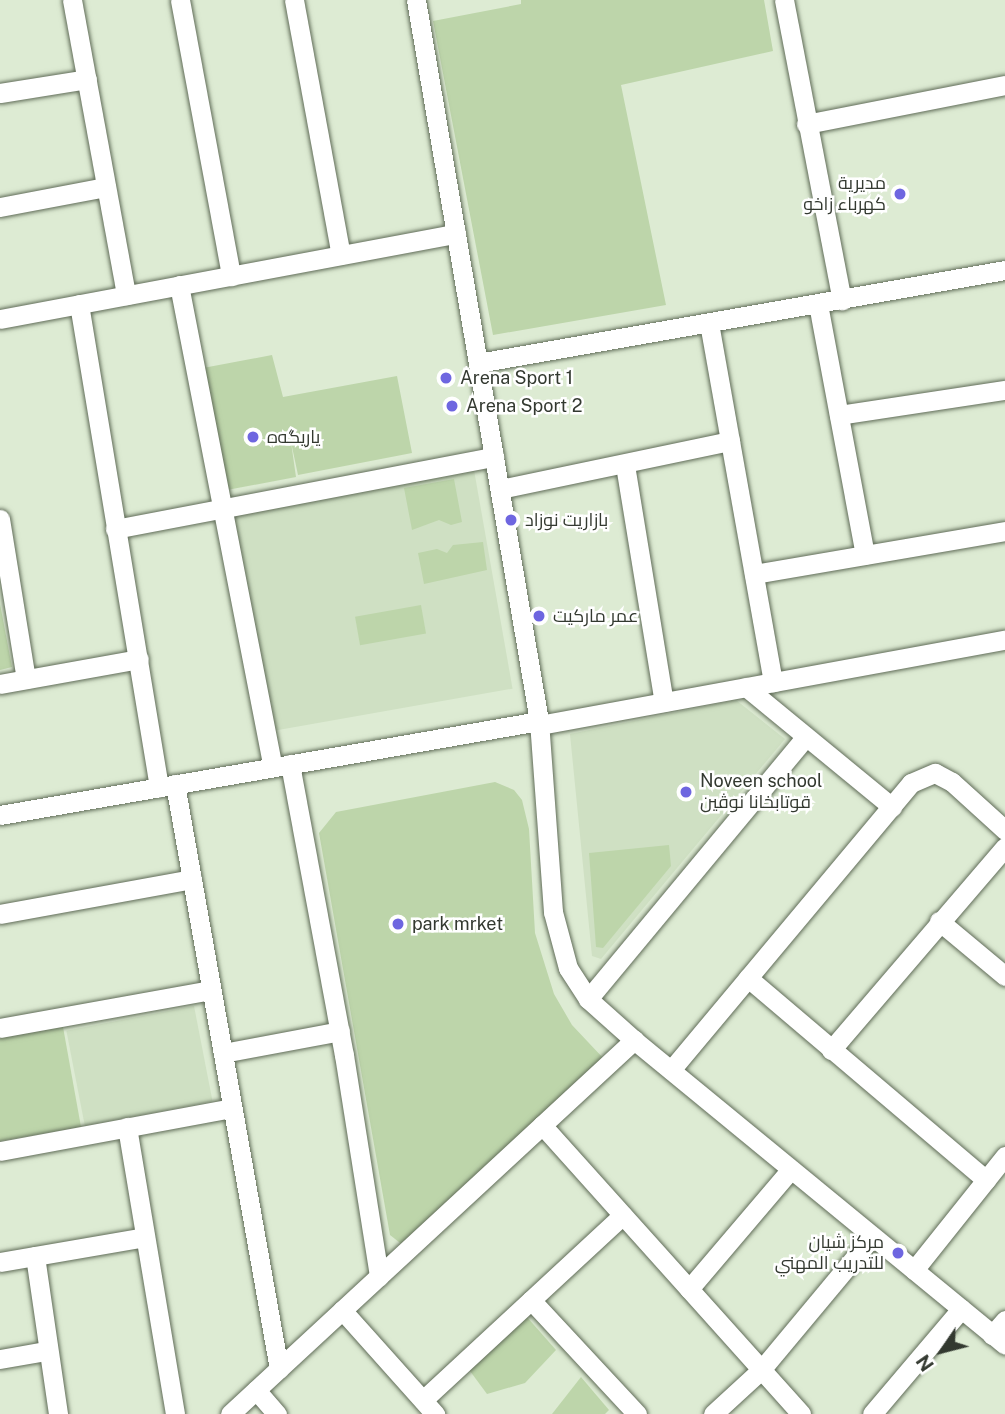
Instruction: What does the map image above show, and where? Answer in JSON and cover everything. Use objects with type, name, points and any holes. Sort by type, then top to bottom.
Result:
[{"type":"street","points":[[72,0],[126,295]]},
{"type":"street","points":[[180,0],[231,276]]},
{"type":"street","points":[[294,0],[341,255]]},
{"type":"street","points":[[416,0],[539,723],[556,931],[568,968],[588,999],[634,1040],[961,1309],[1001,1334]]},
{"type":"street","points":[[784,0],[842,300]]},
{"type":"street","points":[[0,93],[87,79]]},
{"type":"street","points":[[806,124],[1005,85]]},
{"type":"street","points":[[0,206],[106,187]]},
{"type":"street","points":[[0,319],[456,234]]},
{"type":"street","points":[[478,363],[1005,270]]},
{"type":"street","points":[[179,285],[222,510],[340,1031],[379,1276]]},
{"type":"street","points":[[79,304],[139,659],[167,786],[192,879],[279,1369]]},
{"type":"street","points":[[818,304],[865,555]]},
{"type":"street","points":[[709,323],[773,682]]},
{"type":"street","points":[[839,415],[1005,390]]},
{"type":"street","points":[[499,489],[625,465],[730,441]]},
{"type":"street","points":[[115,529],[494,457]]},
{"type":"street","points":[[625,465],[664,702]]},
{"type":"street","points":[[0,519],[26,679]]},
{"type":"street","points":[[754,574],[1005,531]]},
{"type":"street","points":[[0,815],[664,702],[1005,639]]},
{"type":"street","points":[[0,684],[139,659]]},
{"type":"street","points":[[746,687],[892,807]]},
{"type":"street","points":[[588,999],[805,738]]},
{"type":"street","points":[[671,1070],[911,783],[935,773],[952,782],[1005,830]]},
{"type":"street","points":[[831,1050],[1005,847]]},
{"type":"street","points":[[0,914],[192,879]]},
{"type":"street","points":[[939,921],[1005,976]]},
{"type":"street","points":[[748,978],[985,1180]]},
{"type":"street","points":[[0,1028],[212,990]]},
{"type":"street","points":[[223,1053],[340,1031]]},
{"type":"street","points":[[230,1414],[634,1040]]},
{"type":"street","points":[[0,1151],[232,1108]]},
{"type":"street","points":[[542,1125],[801,1414]]},
{"type":"street","points":[[127,1127],[175,1414]]},
{"type":"street","points":[[914,1270],[1005,1156]]},
{"type":"street","points":[[689,1289],[791,1170]]},
{"type":"street","points":[[342,1310],[429,1407],[531,1300],[623,1215]]},
{"type":"street","points":[[0,1262],[145,1237]]},
{"type":"street","points":[[713,1414],[761,1370],[872,1237]]},
{"type":"street","points":[[35,1256],[46,1350],[58,1414]]},
{"type":"street","points":[[531,1300],[634,1413]]},
{"type":"street","points":[[872,1414],[961,1309]]},
{"type":"street","points":[[0,1359],[46,1350]]},
{"type":"street","points":[[256,1390],[277,1414]]},
{"type":"shaded area","points":[[521,0],[764,0],[773,51],[621,85],[666,305],[493,335],[433,21],[521,4]]},
{"type":"shaded area","points":[[272,355],[283,397],[397,376],[412,453],[298,475],[291,442],[296,477],[227,490],[203,368]]},
{"type":"shaded area","points":[[474,470],[513,689],[268,732],[230,513]]},
{"type":"shaded area","points":[[454,479],[462,522],[451,525],[439,520],[412,530],[404,488]]},
{"type":"shaded area","points":[[483,542],[487,570],[424,584],[418,553],[437,549],[447,553],[453,545]]},
{"type":"shaded area","points":[[0,604],[12,667],[0,670]]},
{"type":"shaded area","points":[[421,605],[426,634],[360,645],[355,617]]},
{"type":"shaded area","points":[[736,700],[785,739],[601,959],[592,956],[570,734]]},
{"type":"shaded area","points":[[495,782],[514,790],[522,800],[529,829],[535,933],[554,994],[572,1025],[604,1059],[404,1246],[390,1235],[319,833],[336,812]]},
{"type":"shaded area","points":[[669,845],[671,866],[603,948],[596,947],[589,853]]},
{"type":"shaded area","points":[[194,1006],[213,1101],[85,1126],[66,1031]]},
{"type":"shaded area","points":[[63,1027],[81,1127],[0,1141],[0,1038]]},
{"type":"shaded area","points":[[526,1316],[556,1350],[525,1383],[487,1394],[467,1367]]},
{"type":"shaded area","points":[[581,1377],[609,1410],[605,1414],[552,1414]]},
{"type":"place","name":"مديرية كهرباء زاخو","points":[[900,194]]},
{"type":"place","name":"Arena Sport 1","points":[[446,378]]},
{"type":"place","name":"Arena Sport 2","points":[[452,406]]},
{"type":"place","name":"یاریگه‌ه","points":[[253,437]]},
{"type":"place","name":"بازاريت نوزاد","points":[[511,520]]},
{"type":"place","name":"عمر ماركيت","points":[[539,616]]},
{"type":"place","name":"Noveen school قوتابخانا نوڤين","points":[[686,792]]},
{"type":"place","name":"park mrket","points":[[398,924]]},
{"type":"place","name":"مركز شيان للتدريب المهني","points":[[898,1253]]}]
